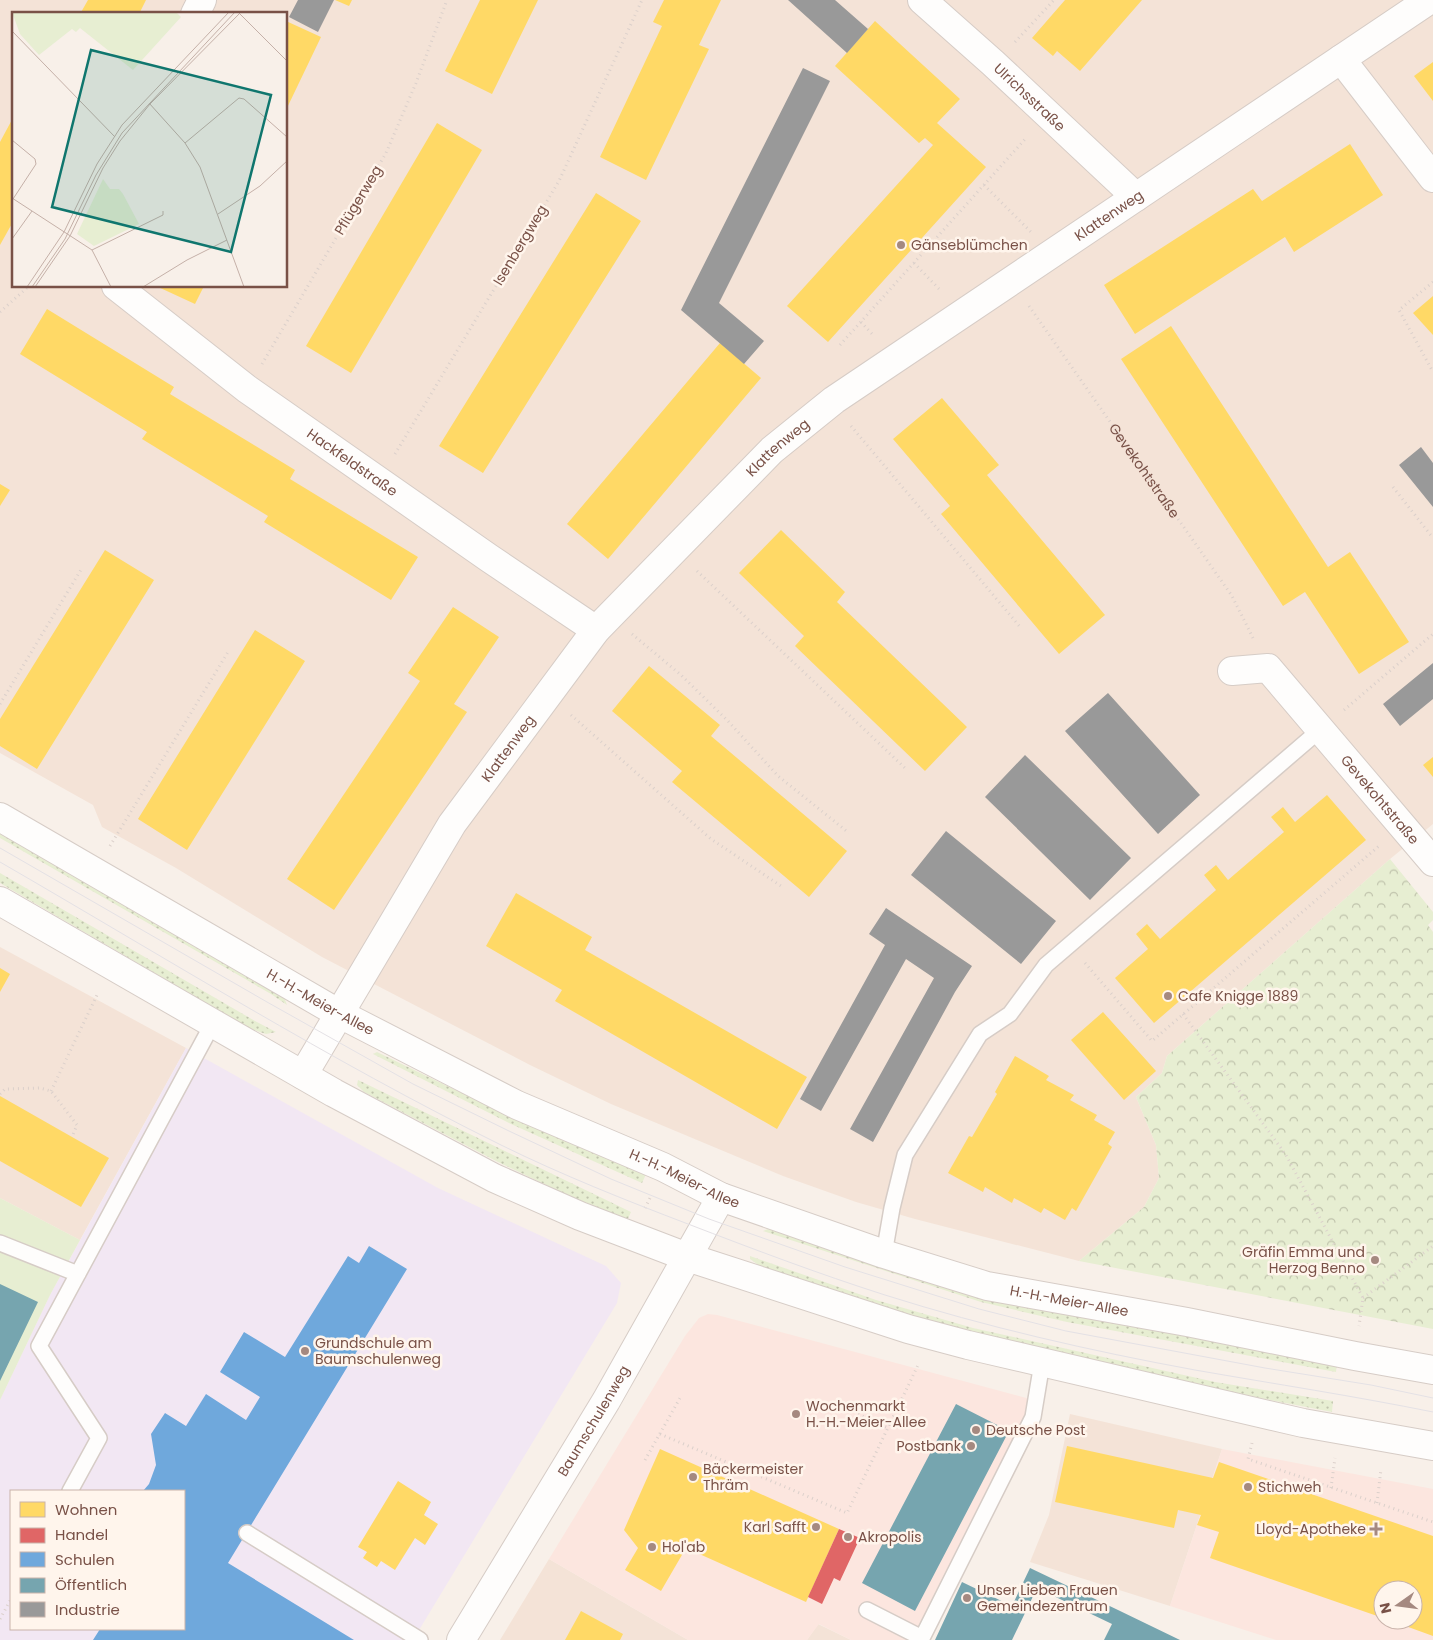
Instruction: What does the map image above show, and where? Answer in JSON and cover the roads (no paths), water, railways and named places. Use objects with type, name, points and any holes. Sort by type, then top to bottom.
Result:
[{"type":"street","points":[[196,12],[202,0]]},
{"type":"street","name":"Ulrichsstraße","points":[[922,0],[1136,198]]},
{"type":"street","name":"Klattenweg","points":[[303,1075],[338,1013],[452,824],[548,695],[603,623],[674,548],[772,450],[834,400],[1429,0]]},
{"type":"street","points":[[1341,59],[1433,178]]},
{"type":"street","name":"Hackfeldstraße","points":[[119,288],[247,389],[488,558],[603,623]]},
{"type":"street","name":"Gevekohtstraße","points":[[1232,670],[1268,668],[1433,862]]},
{"type":"street","name":"H.-H.-Meier-Allee","points":[[0,817],[338,1013],[517,1105],[663,1167],[720,1198],[884,1254],[986,1286],[1187,1322],[1433,1370]]},
{"type":"street","points":[[0,901],[303,1075],[494,1178],[580,1216],[687,1257],[932,1336],[1303,1424],[1433,1446]]},
{"type":"street","name":"Baumschulenweg","points":[[461,1640],[606,1401],[720,1198]]},
{"type":"lane","points":[[884,1254],[892,1208],[905,1156],[980,1034],[1010,1014],[1046,965],[1321,729]]},
{"type":"lane","points":[[71,1490],[99,1438],[39,1346],[213,1023]]},
{"type":"lane","points":[[0,1243],[78,1274]]},
{"type":"lane","points":[[867,1610],[922,1638],[1033,1417],[1042,1363]]},
{"type":"lane","points":[[247,1533],[420,1640]]},
{"type":"tram line","points":[[0,848],[413,1084],[611,1179],[709,1219],[845,1267],[979,1309],[1066,1331],[1265,1368],[1371,1385],[1433,1398]]},
{"type":"tram line","points":[[0,862],[248,1008],[437,1112],[547,1167],[664,1215],[860,1287],[1000,1328],[1156,1363],[1433,1412]]},
{"type":"place","name":"Gänseblümchen","points":[[901,245]]},
{"type":"place","name":"Cafe Knigge 1889","points":[[1168,996]]},
{"type":"place","name":"Gräfin Emma und Herzog Benno","points":[[1375,1260]]},
{"type":"place","name":"Grundschule am Baumschulenweg","points":[[305,1351]]},
{"type":"place","name":"Wochenmarkt H.-H.-Meier-Allee","points":[[796,1414]]},
{"type":"place","name":"Deutsche Post","points":[[976,1430]]},
{"type":"place","name":"Postbank","points":[[971,1446]]},
{"type":"place","name":"Bäckermeister Thräm","points":[[693,1477]]},
{"type":"place","name":"Stichweh","points":[[1248,1487]]},
{"type":"place","name":"Karl Safft","points":[[816,1527]]},
{"type":"place","name":"Lloyd-Apotheke","points":[[1376,1529]]},
{"type":"place","name":"Akropolis","points":[[848,1537]]},
{"type":"place","name":"Hol'ab","points":[[652,1547]]},
{"type":"place","name":"Unser Lieben Frauen Gemeindezentrum","points":[[967,1598]]}]
